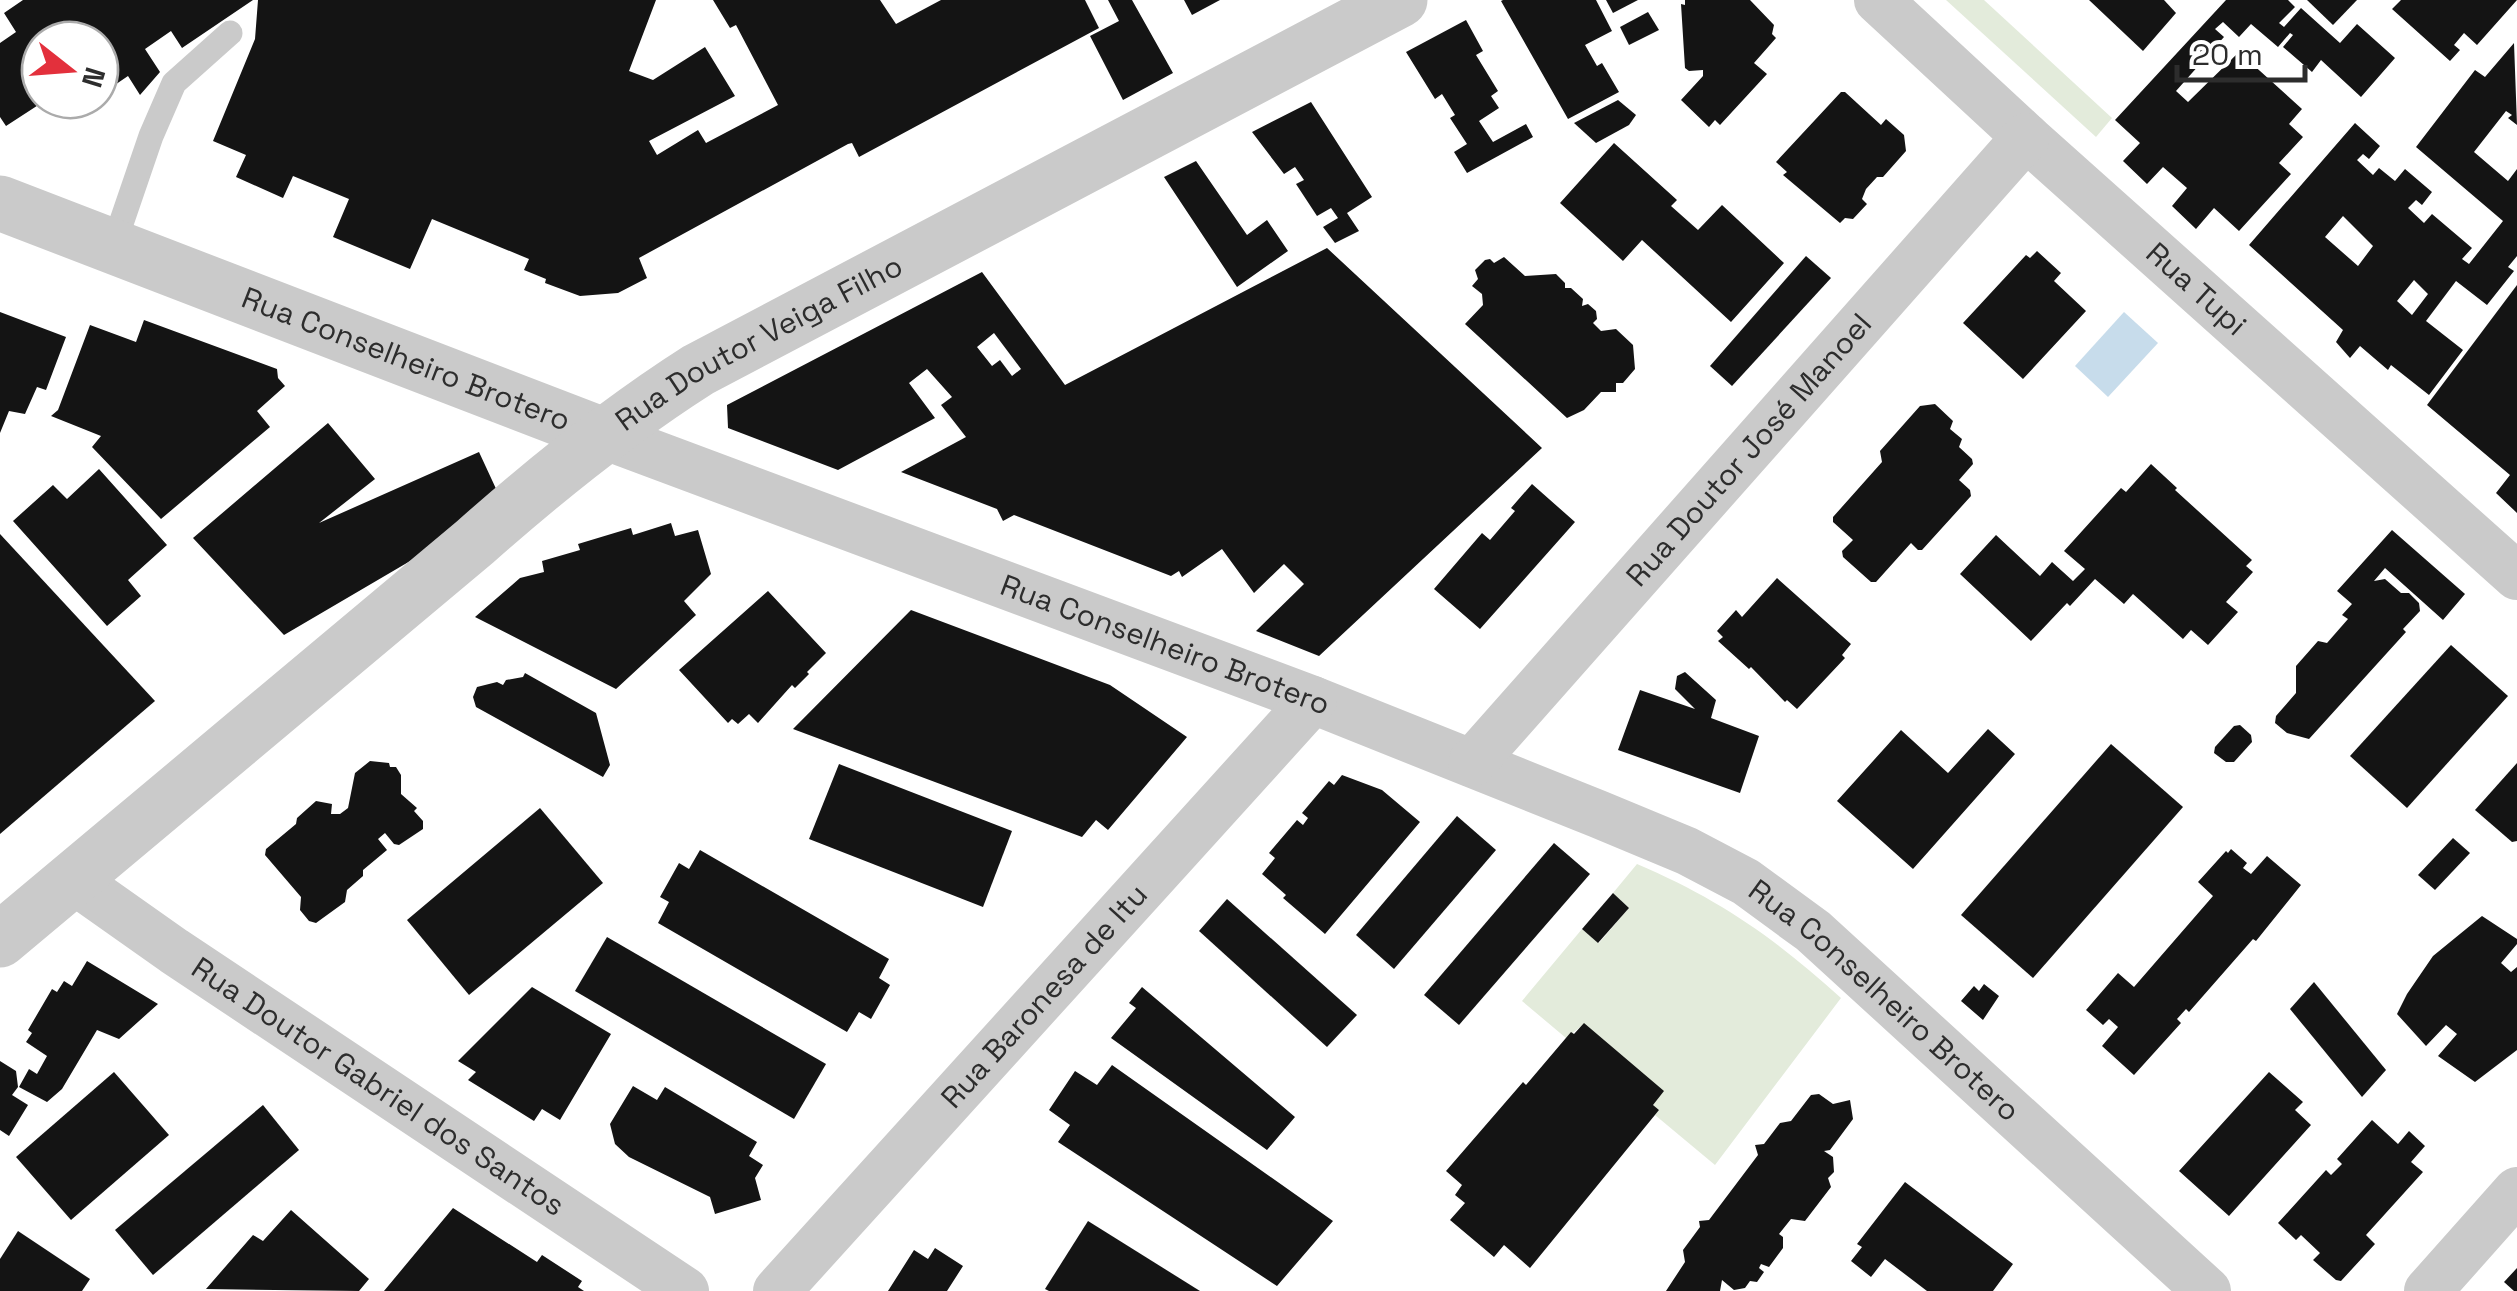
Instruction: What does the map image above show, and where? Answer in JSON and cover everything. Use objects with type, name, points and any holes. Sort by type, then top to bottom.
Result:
[{"type":"street","name":"Rua Doutor Veiga Filho","points":[[0,940],[552,474],[698,370],[1400,0]]},
{"type":"street","name":"Rua Tupi","points":[[1878,0],[2517,576]]},
{"type":"street","name":"Rua Doutor José Manoel","points":[[1472,763],[2026,136]]},
{"type":"street","name":"Rua Conselheiro Brotero","points":[[0,203],[602,435],[1313,700],[1687,851],[1746,882],[1813,932],[2184,1283]]},
{"type":"street","name":"Rua Baronesa de Itu","points":[[777,1291],[1313,700]]},
{"type":"street","name":"Rua Doutor Gabriel dos Santos","points":[[72,879],[685,1291]]},
{"type":"street","points":[[2428,1291],[2517,1191]]},
{"type":"lane","points":[[113,246],[151,136],[174,84],[230,34]]},
{"type":"green space","points":[[1946,0],[1984,0],[2112,118],[2096,137]]},
{"type":"green space","points":[[1637,864],[1694,891],[1745,922],[1841,998],[1715,1165],[1655,1115],[1659,1110],[1653,1105],[1663,1091],[1584,1024],[1566,1038],[1522,1001],[1582,929],[1599,943],[1629,908],[1613,893]]},
{"type":"water","points":[[2124,312],[2158,343],[2108,397],[2075,366]]},
{"type":"building","points":[[23,0],[253,0],[182,48],[171,31],[145,49],[160,72],[140,95],[128,76],[120,81],[120,20],[20,20],[20,117],[6,126],[0,117],[0,43],[16,32],[4,13]]},
{"type":"building","points":[[258,0],[656,0],[629,71],[653,80],[705,47],[735,96],[649,141],[657,155],[698,130],[706,143],[778,105],[736,25],[730,28],[713,0],[880,0],[896,24],[941,0],[1085,0],[1099,28],[859,157],[852,143],[848,144],[639,258],[647,278],[618,293],[580,296],[524,270],[529,259],[432,219],[410,269],[333,237],[349,199],[293,176],[283,198],[236,177],[246,155],[213,141],[255,39]]},
{"type":"building","points":[[1108,0],[1132,0],[1173,73],[1123,100],[1090,36],[1119,21]]},
{"type":"building","points":[[1184,0],[1220,0],[1192,15]]},
{"type":"building","points":[[1503,0],[1596,0],[1612,31],[1585,45],[1597,66],[1602,63],[1619,92],[1568,119]]},
{"type":"building","points":[[1606,0],[1638,0],[1613,13]]},
{"type":"building","points":[[1685,0],[1750,0],[1774,25],[1772,34],[1776,38],[1754,63],[1767,74],[1720,125],[1715,120],[1709,127],[1681,100],[1703,76],[1703,70],[1685,68],[1681,4],[1685,5]]},
{"type":"building","points":[[2089,0],[2164,0],[2176,13],[2143,51]]},
{"type":"building","points":[[2226,0],[2288,0],[2295,7],[2279,23],[2284,27],[2301,8],[2340,43],[2357,24],[2395,58],[2361,97],[2321,60],[2312,72],[2283,47],[2293,35],[2290,33],[2278,47],[2251,24],[2239,37],[2223,22],[2215,29],[2224,37],[2176,91],[2188,102],[2239,52],[2302,109],[2289,124],[2303,137],[2279,163],[2291,174],[2239,231],[2214,208],[2196,229],[2172,206],[2187,188],[2163,167],[2147,184],[2123,161],[2140,143],[2115,120]]},
{"type":"building","points":[[2307,0],[2357,0],[2333,25]]},
{"type":"building","points":[[2401,0],[2517,0],[2477,45],[2464,33],[2454,45],[2460,50],[2450,61],[2392,9]]},
{"type":"building","points":[[1648,12],[1659,30],[1629,45],[1620,27]]},
{"type":"building","points":[[1466,20],[1483,51],[1476,55],[1498,91],[1491,96],[1499,108],[1479,121],[1493,142],[1526,124],[1533,137],[1467,173],[1454,152],[1467,144],[1450,118],[1455,115],[1442,94],[1435,99],[1406,52]]},
{"type":"building","points":[[2514,43],[2517,125],[2506,111],[2474,152],[2508,181],[2517,169],[2517,256],[2508,267],[2514,271],[2487,305],[2456,281],[2426,321],[2463,350],[2429,395],[2391,365],[2388,370],[2360,346],[2350,358],[2336,342],[2343,330],[2249,245],[2355,123],[2380,146],[2369,159],[2363,154],[2357,160],[2373,175],[2379,168],[2395,181],[2405,169],[2432,192],[2422,205],[2416,200],[2408,208],[2424,223],[2432,214],[2472,248],[2462,259],[2469,264],[2503,221],[2416,147],[2475,70],[2485,77]],"holes":[[[2343,216],[2373,246],[2358,266],[2325,237]],[[2414,280],[2428,294],[2412,315],[2397,301]]]},
{"type":"building","points":[[1841,92],[1881,125],[1886,119],[1904,135],[1906,151],[1883,177],[1877,177],[1866,189],[1862,199],[1867,204],[1853,219],[1845,218],[1840,223],[1783,175],[1787,172],[1776,162]]},
{"type":"building","points":[[1618,100],[1636,115],[1629,125],[1596,143],[1574,123]]},
{"type":"building","points":[[1311,102],[1372,197],[1347,213],[1359,231],[1335,243],[1323,227],[1338,218],[1331,208],[1317,216],[1296,184],[1304,180],[1295,167],[1284,174],[1252,132]]},
{"type":"building","points":[[1614,143],[1677,200],[1671,206],[1698,230],[1722,205],[1784,263],[1731,322],[1642,240],[1623,261],[1560,203]]},
{"type":"building","points":[[1196,161],[1247,235],[1267,220],[1288,251],[1237,287],[1164,177]]},
{"type":"building","points":[[1327,248],[1542,448],[1319,656],[1256,631],[1304,584],[1284,564],[1254,593],[1222,549],[1182,577],[1179,571],[1171,576],[1014,515],[1003,521],[997,509],[901,472],[966,437],[941,405],[952,397],[927,369],[909,383],[935,418],[838,470],[728,428],[727,405],[982,272],[1065,385]],"holes":[[[994,333],[1021,369],[1012,376],[1000,360],[992,366],[977,347]]]},
{"type":"building","points":[[2037,251],[2061,273],[2054,281],[2086,311],[2023,379],[1963,323],[2026,255],[2030,258]]},
{"type":"building","points":[[1806,256],[1831,278],[1732,386],[1710,366]]},
{"type":"building","points":[[1504,257],[1525,276],[1556,274],[1565,288],[1571,288],[1583,299],[1582,306],[1588,304],[1596,311],[1593,323],[1601,331],[1616,329],[1633,345],[1635,369],[1623,383],[1616,383],[1616,392],[1601,392],[1584,410],[1567,418],[1465,324],[1483,305],[1482,294],[1472,286],[1478,279],[1475,270],[1485,260],[1494,263]]},
{"type":"building","points":[[2517,285],[2517,513],[2496,493],[2510,475],[2427,405]]},
{"type":"building","points":[[0,312],[66,337],[46,390],[37,387],[25,414],[9,411],[0,433]]},
{"type":"building","points":[[144,320],[277,369],[285,386],[257,411],[270,427],[161,519],[92,447],[101,436],[51,416],[58,410],[90,325],[136,342]]},
{"type":"building","points":[[1935,404],[1953,421],[1950,429],[1962,439],[1959,447],[1972,459],[1973,464],[1959,480],[1971,496],[1922,550],[1911,543],[1876,582],[1871,582],[1843,557],[1842,551],[1853,540],[1833,522],[1833,517],[1882,462],[1880,451],[1920,406]]},
{"type":"building","points":[[328,423],[375,479],[319,523],[479,452],[504,506],[284,635],[193,538]]},
{"type":"building","points":[[2151,464],[2252,560],[2246,566],[2253,572],[2226,602],[2238,612],[2208,645],[2191,630],[2183,639],[2133,594],[2124,604],[2095,579],[2031,641],[1960,574],[1996,535],[2040,576],[2052,562],[2073,581],[2085,569],[2064,551],[2121,488],[2126,492]]},
{"type":"building","points":[[99,469],[167,545],[128,580],[141,596],[107,626],[13,521],[53,485],[67,499]]},
{"type":"building","points":[[1532,484],[1575,522],[1480,629],[1434,589],[1482,533],[1490,540]]},
{"type":"building","points":[[671,523],[675,536],[698,530],[711,574],[684,601],[696,615],[616,689],[475,617],[520,578],[544,572],[542,561],[580,550],[578,544],[631,528],[633,535]]},
{"type":"building","points":[[2392,530],[2465,594],[2443,620],[2385,568],[2374,581],[2385,579],[2401,593],[2409,593],[2419,603],[2420,611],[2403,629],[2406,632],[2309,739],[2287,733],[2275,723],[2276,716],[2296,693],[2296,666],[2318,641],[2327,643],[2348,619],[2342,615],[2352,604],[2337,591]]},
{"type":"building","points":[[0,534],[155,701],[0,834]]},
{"type":"building","points":[[1777,578],[1851,644],[1842,655],[1845,658],[1797,709],[1718,641],[1723,637],[1717,631],[1736,610],[1742,617]]},
{"type":"building","points":[[768,591],[826,653],[758,723],[749,714],[738,724],[732,719],[728,723],[679,670]]},
{"type":"building","points":[[911,610],[1110,685],[1187,737],[1108,830],[1096,820],[1082,837],[793,729]]},
{"type":"building","points":[[2451,645],[2508,696],[2407,808],[2350,756]]},
{"type":"building","points":[[1685,672],[1716,700],[1711,718],[1759,736],[1740,793],[1618,750],[1640,690],[1695,709],[1675,689],[1677,676]]},
{"type":"building","points":[[525,673],[596,713],[610,765],[603,777],[476,707],[473,697],[477,687],[497,682],[503,685]]},
{"type":"building","points":[[2240,725],[2251,735],[2252,742],[2234,762],[2226,762],[2214,753],[2215,747],[2234,726]]},
{"type":"building","points":[[1988,729],[2015,754],[1913,869],[1837,801],[1901,730],[1948,773]]},
{"type":"building","points":[[2111,744],[2183,807],[2033,978],[1961,915]]},
{"type":"building","points":[[370,761],[396,767],[401,775],[401,794],[417,808],[414,811],[423,821],[423,829],[399,845],[385,833],[378,839],[387,850],[363,870],[363,876],[347,890],[345,902],[316,923],[309,921],[300,910],[301,897],[265,855],[266,849],[316,801],[332,804],[331,814],[348,808],[355,773]]},
{"type":"building","points":[[2517,763],[2517,841],[2512,842],[2475,810]]},
{"type":"building","points":[[839,764],[1012,831],[983,907],[809,839]]},
{"type":"building","points":[[1342,775],[1382,790],[1420,822],[1325,934],[1262,874],[1275,858],[1269,853],[1297,820],[1303,825],[1308,818],[1302,813],[1329,781],[1334,785]]},
{"type":"building","points":[[540,808],[603,883],[469,995],[407,920]]},
{"type":"building","points":[[1457,816],[1496,850],[1394,969],[1356,935]]},
{"type":"building","points":[[2453,838],[2470,853],[2435,890],[2418,875]]},
{"type":"building","points":[[1554,843],[1590,874],[1459,1025],[1424,995]]},
{"type":"building","points":[[2231,849],[2247,863],[2243,868],[2251,874],[2267,856],[2301,885],[2256,941],[2253,939],[2189,1012],[2186,1009],[2177,1019],[2181,1023],[2134,1075],[2102,1046],[2118,1027],[2109,1019],[2103,1025],[2086,1010],[2118,973],[2134,987],[2213,896],[2198,882]]},
{"type":"building","points":[[700,850],[889,959],[879,978],[890,985],[871,1019],[859,1012],[847,1032],[658,923],[669,902],[660,897],[679,863],[689,869]]},
{"type":"building","points":[[1613,893],[1629,908],[1598,943],[1582,929]]},
{"type":"building","points":[[1227,899],[1357,1015],[1327,1047],[1199,931]]},
{"type":"building","points":[[2482,916],[2517,939],[2501,963],[2511,972],[2517,967],[2517,1050],[2475,1082],[2438,1056],[2457,1034],[2446,1025],[2426,1046],[2397,1014],[2433,956]]},
{"type":"building","points":[[607,937],[826,1064],[794,1119],[575,991]]},
{"type":"building","points":[[87,961],[158,1004],[119,1039],[97,1030],[62,1089],[47,1102],[19,1087],[29,1069],[37,1074],[47,1056],[26,1042],[32,1033],[28,1030],[52,989],[57,992],[64,981],[72,986]]},
{"type":"building","points":[[2314,982],[2386,1070],[2362,1097],[2290,1009]]},
{"type":"building","points":[[1984,984],[1999,996],[1983,1020],[1961,1001],[1974,986],[1979,991]]},
{"type":"building","points":[[532,987],[611,1034],[560,1120],[542,1109],[534,1121],[468,1080],[476,1072],[458,1061]]},
{"type":"building","points":[[1142,987],[1295,1117],[1267,1150],[1111,1038],[1136,1008],[1129,1003]]},
{"type":"building","points":[[1584,1023],[1664,1091],[1653,1105],[1659,1110],[1530,1268],[1504,1245],[1494,1257],[1450,1220],[1465,1203],[1455,1195],[1462,1185],[1446,1171],[1523,1082],[1526,1085],[1571,1032],[1574,1034]]},
{"type":"building","points":[[0,1061],[16,1071],[18,1087],[12,1095],[28,1105],[9,1136],[0,1130]]},
{"type":"building","points":[[1112,1065],[1333,1221],[1277,1286],[1058,1142],[1070,1125],[1049,1110],[1075,1071],[1097,1085]]},
{"type":"building","points":[[114,1072],[169,1135],[71,1220],[16,1157]]},
{"type":"building","points":[[2269,1072],[2303,1102],[2295,1110],[2311,1125],[2229,1216],[2179,1171]]},
{"type":"building","points":[[633,1086],[657,1100],[665,1087],[757,1142],[749,1156],[763,1165],[755,1178],[761,1200],[715,1214],[710,1197],[629,1157],[615,1144],[610,1124]]},
{"type":"building","points":[[1819,1094],[1833,1104],[1850,1100],[1853,1119],[1830,1150],[1824,1151],[1833,1157],[1834,1172],[1828,1178],[1831,1187],[1805,1221],[1791,1219],[1779,1234],[1783,1237],[1783,1248],[1769,1267],[1761,1264],[1759,1268],[1764,1272],[1757,1282],[1750,1281],[1745,1288],[1734,1290],[1722,1280],[1720,1291],[1666,1291],[1685,1262],[1683,1250],[1700,1227],[1699,1221],[1709,1220],[1758,1155],[1755,1145],[1764,1144],[1780,1123],[1791,1121],[1811,1095]]},
{"type":"building","points":[[263,1105],[299,1150],[153,1275],[115,1230]]},
{"type":"building","points":[[2372,1120],[2398,1144],[2409,1131],[2425,1146],[2411,1162],[2423,1172],[2366,1235],[2375,1244],[2341,1281],[2336,1280],[2313,1260],[2320,1253],[2301,1235],[2296,1240],[2278,1223],[2326,1170],[2331,1175],[2342,1164],[2337,1159]]},
{"type":"building","points":[[1905,1182],[2013,1264],[1993,1291],[1927,1291],[1885,1259],[1871,1277],[1851,1261],[1862,1247],[1857,1244]]},
{"type":"building","points":[[453,1208],[537,1262],[542,1255],[582,1281],[578,1287],[584,1291],[384,1291]]},
{"type":"building","points":[[291,1210],[369,1279],[359,1291],[206,1289],[253,1235],[263,1241]]},
{"type":"building","points":[[1088,1221],[1200,1291],[1045,1289]]},
{"type":"building","points":[[18,1231],[90,1279],[82,1291],[0,1291],[0,1259]]},
{"type":"building","points":[[935,1248],[963,1266],[947,1291],[888,1291],[914,1250],[928,1259]]},
{"type":"building","points":[[2517,1268],[2517,1291],[2514,1291],[2504,1282]]}]
